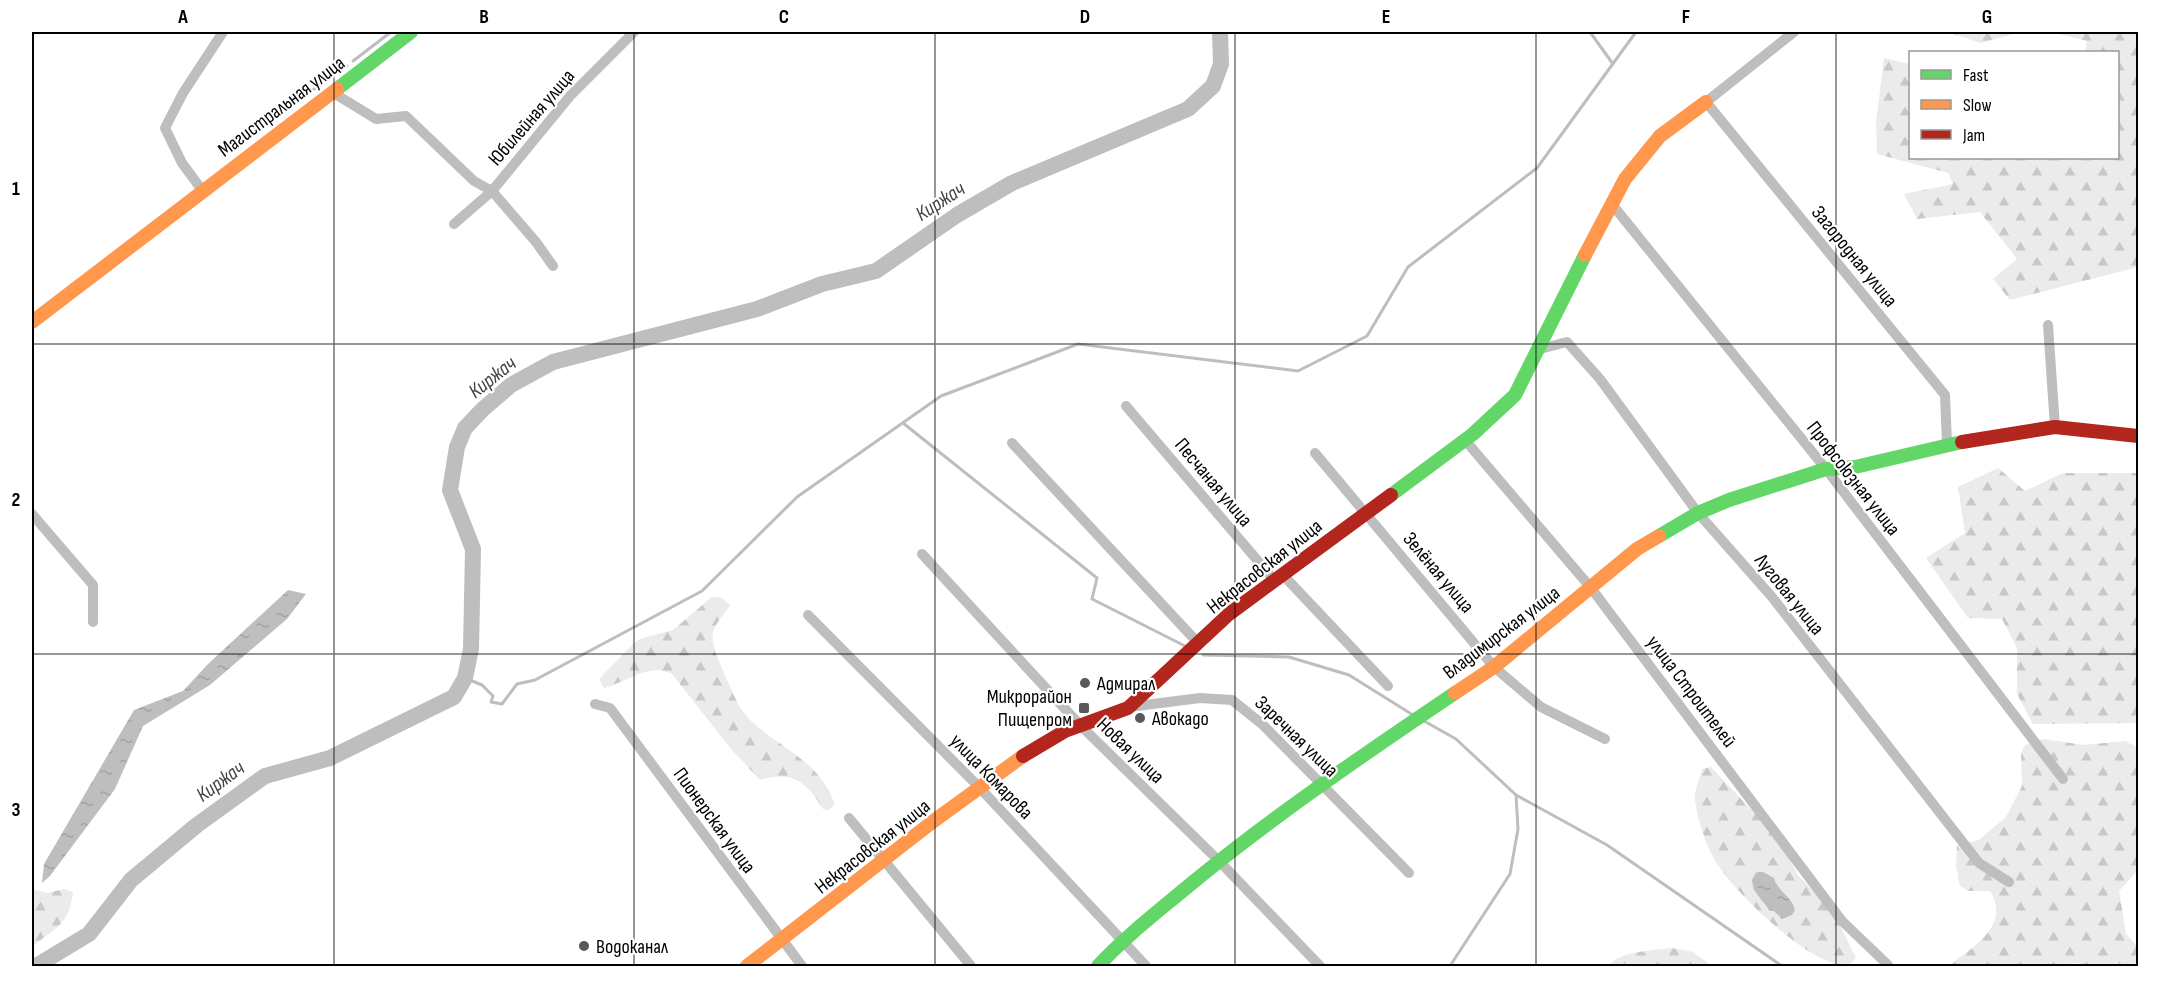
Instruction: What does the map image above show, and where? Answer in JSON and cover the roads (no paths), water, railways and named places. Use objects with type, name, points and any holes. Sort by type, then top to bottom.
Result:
[{"type":"street","points":[[202,190],[182,163],[165,128],[183,93],[223,32]]},
{"type":"street","name":"Магистральная улица","points":[[32,322],[411,32]]},
{"type":"street","name":"Юбилейная улица","points":[[454,224],[492,191],[570,96],[634,32]]},
{"type":"street","points":[[1706,102],[1794,32]]},
{"type":"street","points":[[332,92],[376,119],[406,116],[474,181],[492,191],[536,242],[553,266]]},
{"type":"street","name":"Некрасовская улица","points":[[747,966],[979,787],[1047,741],[1079,724],[1108,718],[1128,708],[1229,614],[1465,440],[1515,395],[1625,179],[1660,136],[1706,102]]},
{"type":"street","name":"Загородная улица","points":[[1706,102],[1945,395],[1947,444]]},
{"type":"street","name":"Профсоюзная улица","points":[[1611,203],[1826,469],[2063,779]]},
{"type":"street","points":[[2048,325],[2055,427]]},
{"type":"street","name":"Луговая улица","points":[[1540,349],[1567,342],[1600,379],[1698,513],[1772,597],[1979,863],[2008,882]]},
{"type":"street","name":"Песчаная улица","points":[[1126,406],[1279,578],[1388,686]]},
{"type":"street","name":"Владимирская улица","points":[[1098,966],[1122,941],[1219,861],[1321,784],[1412,723],[1424,712],[1494,667],[1637,549],[1698,513],[1729,500],[1826,469],[1855,467],[1947,444],[2055,427],[2139,436]]},
{"type":"street","name":"улица Строителей","points":[[1465,440],[1591,588],[1842,921],[1888,965]]},
{"type":"street","points":[[1012,443],[1198,643]]},
{"type":"street","name":"Зелёная улица","points":[[1316,453],[1494,667],[1541,707],[1605,739]]},
{"type":"street","points":[[32,514],[93,585],[93,622]]},
{"type":"street","name":"Новая улица","points":[[922,554],[1079,724],[1219,861],[1320,966]]},
{"type":"street","name":"улица Комарова","points":[[808,615],[979,787],[1146,966]]},
{"type":"street","name":"Заречная улица","points":[[1128,708],[1200,698],[1232,700],[1262,724],[1409,873]]},
{"type":"street","name":"Пионерская улица","points":[[595,704],[610,708],[802,966]]},
{"type":"street","points":[[849,818],[970,966]]},
{"type":"water","points":[[288,590],[306,594],[287,619],[210,685],[143,726],[115,789],[50,876],[42,883],[44,864],[134,710],[183,691],[208,664]]},
{"type":"water","points":[[1758,872],[1774,878],[1778,887],[1793,905],[1795,910],[1792,915],[1782,919],[1774,911],[1770,911],[1754,890],[1752,881]]},
{"type":"waterway","points":[[353,61],[391,32]]},
{"type":"waterway","name":"Киржач","points":[[36,966],[89,934],[131,880],[197,825],[265,776],[330,758],[454,697],[465,678],[471,649],[473,549],[450,490],[457,447],[465,428],[511,385],[553,362],[757,309],[822,284],[876,271],[957,215],[1012,183],[1188,109],[1213,86],[1221,64],[1220,32]]},
{"type":"waterway","points":[[1590,32],[1613,64]]},
{"type":"waterway","points":[[465,678],[482,685],[493,696],[491,702],[502,704],[517,684],[535,680],[702,591],[797,497],[941,396],[1078,344],[1298,371],[1367,336],[1408,267],[1537,168],[1636,32]]},
{"type":"waterway","points":[[271,119],[347,66]]},
{"type":"waterway","points":[[903,423],[1097,578],[1092,599],[1185,646]]},
{"type":"waterway","points":[[1203,655],[1289,657],[1349,675],[1413,715]]},
{"type":"waterway","points":[[1424,721],[1456,739],[1516,795],[1607,845],[1782,966]]},
{"type":"waterway","points":[[1450,966],[1510,874],[1518,829],[1516,795]]},
{"type":"place","name":"Адмирал","points":[[1085,683]]},
{"type":"place","name":"Микрорайон Пищепром","points":[[1084,708]]},
{"type":"place","name":"Авокадо","points":[[1140,718]]},
{"type":"place","name":"Водоканал","points":[[584,946]]}]
